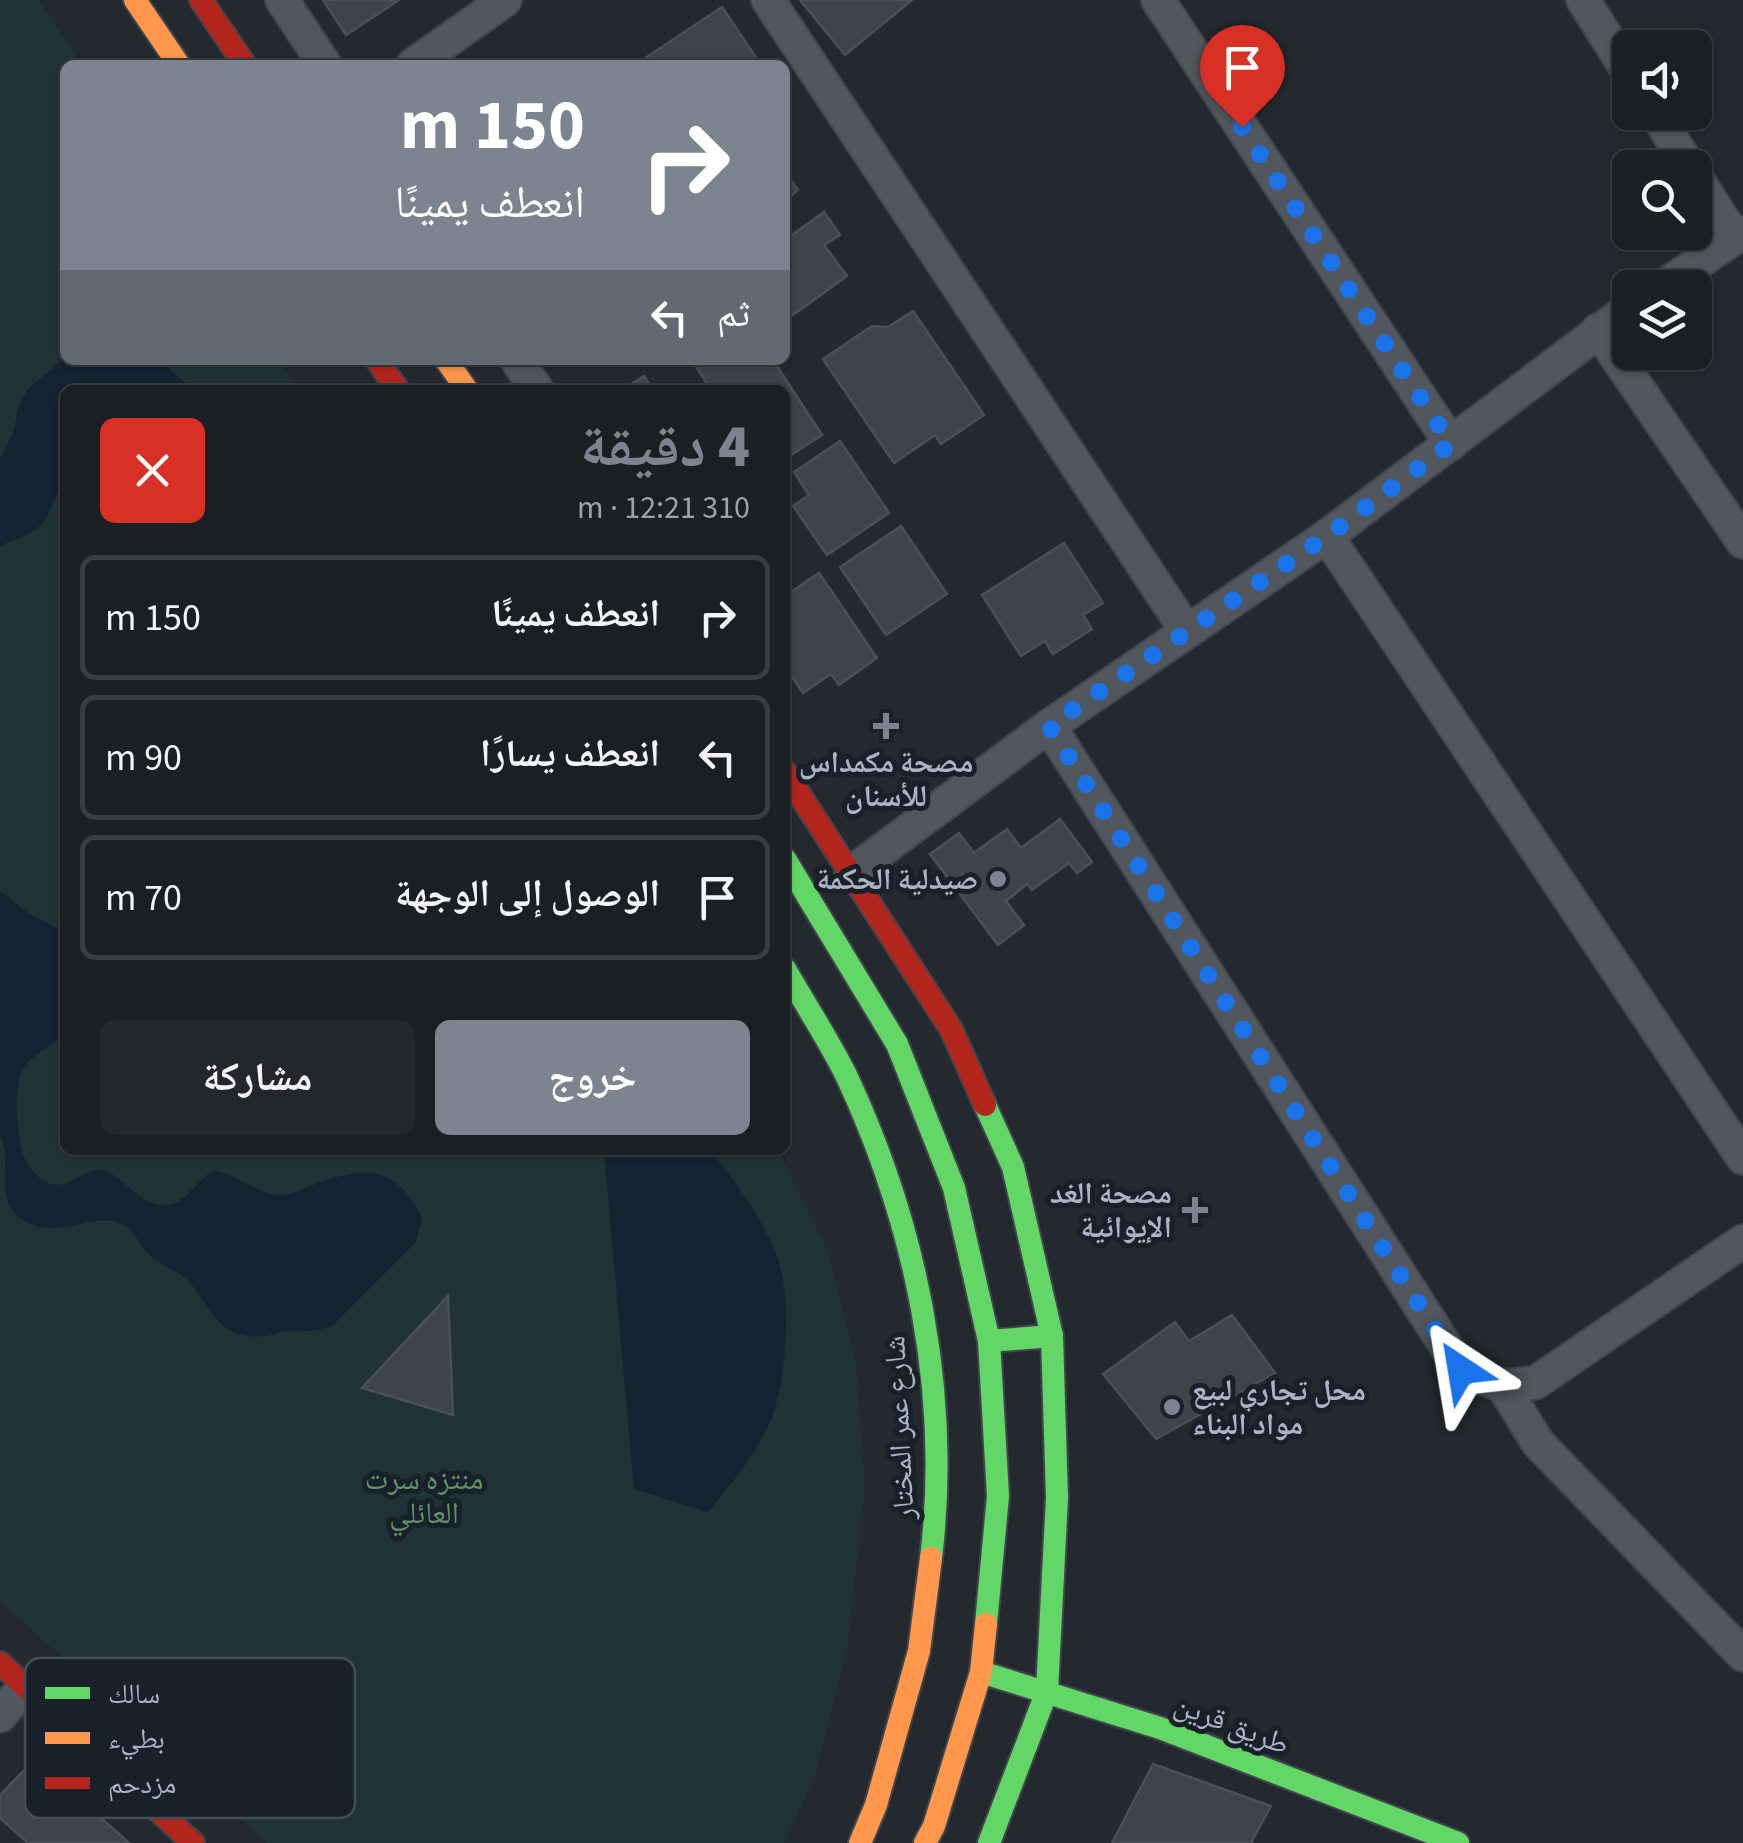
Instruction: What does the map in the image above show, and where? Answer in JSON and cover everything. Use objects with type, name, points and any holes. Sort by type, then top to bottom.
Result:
[{"type":"main road","points":[[135,0],[175,60]]},
{"type":"main road","points":[[202,0],[242,60]]},
{"type":"main road","points":[[790,780],[951,1029],[1013,1167],[1052,1336],[1056,1498],[1046,1691],[989,1843]]},
{"type":"main road","points":[[790,867],[897,1044],[954,1188],[990,1341],[998,1496],[981,1672],[934,1826],[925,1843]]},
{"type":"main road","name":"شارع عمر المختار","points":[[790,978],[845,1074],[898,1205],[931,1353],[938,1500],[920,1650],[876,1805],[860,1843]]},
{"type":"main road","points":[[990,1341],[1052,1336]]},
{"type":"main road","points":[[0,1663],[25,1686]]},
{"type":"main road","name":"طريق قرين","points":[[981,1672],[1160,1728],[1458,1843]]},
{"type":"main road","points":[[166,1818],[193,1843]]},
{"type":"street","points":[[282,0],[322,60]]},
{"type":"street","points":[[420,60],[505,0]]},
{"type":"street","points":[[768,0],[1186,630]]},
{"type":"street","points":[[1158,0],[1451,444]]},
{"type":"street","points":[[1583,0],[1612,46]]},
{"type":"street","points":[[1687,270],[1739,235],[1712,199]]},
{"type":"street","points":[[850,874],[1049,726],[1327,536],[1612,320]]},
{"type":"street","points":[[1598,330],[1743,542]]},
{"type":"street","points":[[1327,536],[1743,1158]]},
{"type":"street","points":[[1049,726],[1461,1370],[1503,1386],[1535,1382],[1743,1241]]},
{"type":"street","points":[[1503,1386],[1538,1444],[1743,1655]]},
{"type":"street","points":[[0,1716],[25,1686]]},
{"type":"green space","name":"منتزه سرت العائلي","points":[[0,0],[39,0],[79,60],[60,60],[60,365],[281,365],[295,385],[60,385],[60,1155],[780,1155],[828,1251],[856,1362],[865,1490],[846,1656],[813,1781],[784,1843],[267,1843],[239,1818],[355,1818],[355,1658],[63,1658],[0,1601]]},
{"type":"water","points":[[60,362],[164,365],[189,385],[60,385],[60,491],[40,526],[0,546],[0,459],[27,390]]},
{"type":"water","points":[[0,891],[28,913],[60,929],[60,1038],[27,1063],[18,1085],[22,1151],[29,1166],[46,1182],[59,1185],[101,1170],[150,1202],[167,1205],[180,1200],[214,1170],[280,1195],[336,1177],[367,1173],[392,1180],[403,1189],[422,1218],[416,1242],[333,1325],[266,1336],[238,1334],[219,1322],[186,1279],[153,1258],[122,1224],[99,1221],[45,1228],[18,1217],[6,1196],[0,1132]]},
{"type":"water","points":[[604,1155],[712,1155],[748,1201],[778,1259],[786,1319],[780,1388],[763,1436],[708,1512],[634,1489]]},
{"type":"building","points":[[323,0],[399,0],[346,35]]},
{"type":"building","points":[[800,0],[912,0],[845,55]]},
{"type":"building","points":[[722,7],[758,60],[642,60]]},
{"type":"building","points":[[790,179],[798,190],[790,196]]},
{"type":"building","points":[[824,212],[840,235],[824,245],[847,276],[793,315],[790,311],[790,236]]},
{"type":"building","points":[[913,311],[984,415],[941,444],[935,435],[894,463],[823,359],[872,326],[888,327]]},
{"type":"building","points":[[695,365],[776,365],[789,385],[708,385]]},
{"type":"building","points":[[644,376],[650,385],[630,385]]},
{"type":"building","points":[[790,386],[822,435],[790,456]]},
{"type":"building","points":[[840,441],[889,513],[827,555],[793,506],[809,495],[794,472]]},
{"type":"building","points":[[901,526],[947,594],[886,635],[840,567]]},
{"type":"building","points":[[1064,543],[1103,603],[1083,615],[1092,629],[1053,654],[1045,641],[1021,656],[982,595]]},
{"type":"building","points":[[819,573],[877,658],[839,685],[831,674],[803,693],[790,674],[790,593]]},
{"type":"building","name":"صيدلية الحكمة","points":[[1060,819],[1092,862],[1077,873],[1069,863],[1032,890],[1027,884],[1006,901],[1024,925],[998,945],[930,854],[959,833],[974,853],[1007,829],[1021,848]]},
{"type":"building","points":[[448,1296],[453,1415],[362,1388]]},
{"type":"building","name":"محل تجاري لبيع مواد البناء","points":[[1232,1315],[1275,1373],[1156,1439],[1103,1374],[1175,1322],[1189,1341]]},
{"type":"building","points":[[1153,1764],[1271,1806],[1251,1843],[1112,1843]]},
{"type":"building","points":[[25,1769],[25,1818],[101,1818],[129,1843],[28,1843],[0,1818],[0,1795]]},
{"type":"traffic: fast","points":[[790,867],[897,1044],[954,1188],[989,1341],[998,1496],[986,1624]]},
{"type":"traffic: fast","points":[[790,977],[846,1075],[871,1132],[909,1250],[922,1310],[936,1434],[931,1558]]},
{"type":"traffic: fast","points":[[985,1105],[1013,1167],[1052,1336],[1057,1498],[1047,1691],[989,1843]]},
{"type":"traffic: fast","points":[[989,1341],[1052,1336]]},
{"type":"traffic: fast","points":[[981,1672],[1160,1728],[1458,1843]]},
{"type":"traffic: slow","points":[[135,0],[176,60]]},
{"type":"traffic: slow","points":[[450,365],[464,385]]},
{"type":"traffic: slow","points":[[860,1843],[876,1805],[919,1651],[931,1558]]},
{"type":"traffic: slow","points":[[925,1843],[934,1826],[981,1672],[986,1624]]},
{"type":"traffic: jam","points":[[201,0],[242,60]]},
{"type":"traffic: jam","points":[[380,365],[394,385]]},
{"type":"traffic: jam","points":[[790,780],[951,1029],[985,1105]]},
{"type":"traffic: jam","points":[[0,1663],[25,1686]]},
{"type":"traffic: jam","points":[[166,1818],[193,1843]]},
{"type":"place","name":"مصحة مكمداس للأسنان","points":[[886,726]]},
{"type":"place","name":"صيدلية الحكمة","points":[[998,879]]},
{"type":"place","name":"مصحة الغد الإيوائية","points":[[1195,1210]]},
{"type":"place","name":"محل تجاري لبيع مواد البناء","points":[[1172,1407]]},
{"type":"route","points":[[1242,127],[1451,444],[1327,536],[1049,726],[1461,1370]]}]
